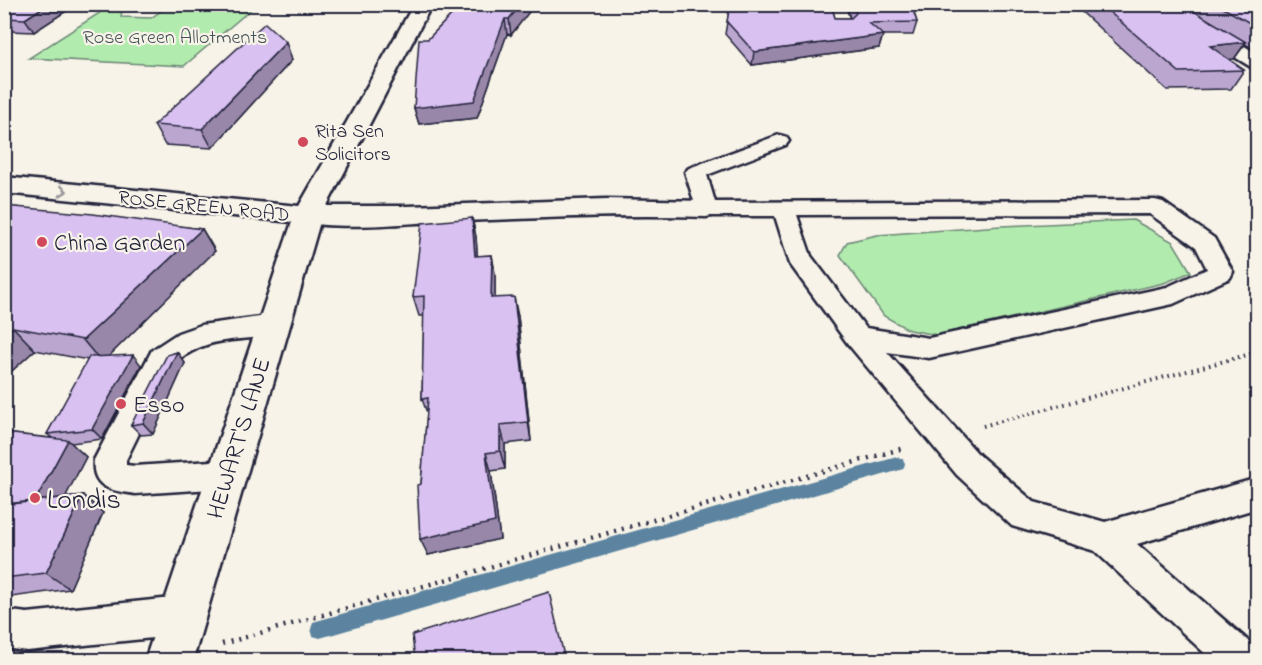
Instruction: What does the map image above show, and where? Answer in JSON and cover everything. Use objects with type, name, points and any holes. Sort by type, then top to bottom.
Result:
[{"type":"street","name":"ROSE GREEN ROAD","points":[[4,185],[308,215],[423,4]]},
{"type":"street","points":[[835,4],[841,24]]},
{"type":"street","points":[[1157,4],[1257,63]]},
{"type":"street","points":[[308,215],[378,217],[639,205],[705,209]]},
{"type":"street","name":"HEWART'S LANE","points":[[169,660],[308,215]]},
{"type":"lane","points":[[779,141],[696,172],[705,209],[1155,207],[1206,243],[1221,272],[1173,295],[928,348],[858,338]]},
{"type":"lane","points":[[784,209],[799,258],[858,338],[968,465],[1024,515],[1106,538],[1240,660]]},
{"type":"lane","points":[[227,474],[169,480],[120,478],[109,472],[110,460],[162,357],[174,346],[203,333],[274,325]]},
{"type":"lane","points":[[1106,538],[1257,493]]},
{"type":"lane","points":[[4,629],[27,632],[182,616]]},
{"type":"path","points":[[169,660],[944,436],[1257,352]]},
{"type":"green space","name":"Rose Green Allotments","points":[[179,4],[256,5],[184,66],[29,58],[107,8],[122,10],[121,17],[151,18],[165,8],[174,8]]},
{"type":"green space","points":[[1133,220],[1173,242],[1191,272],[1164,283],[937,335],[909,330],[884,316],[840,255],[847,242],[877,235]]},
{"type":"building","points":[[4,4],[48,4],[25,19],[4,18]]},
{"type":"building","points":[[462,4],[521,4],[509,19],[505,19],[474,101],[414,108],[419,39],[428,39]]},
{"type":"building","points":[[730,4],[831,4],[835,18],[851,18],[856,13],[853,4],[911,4],[917,22],[869,23],[883,35],[754,52],[727,22]]},
{"type":"building","points":[[1100,4],[1182,4],[1246,42],[1210,46],[1244,70],[1179,72]]},
{"type":"building","points":[[1216,4],[1257,4],[1257,27]]},
{"type":"building","points":[[265,23],[286,42],[202,129],[154,125]]},
{"type":"building","points":[[4,206],[93,214],[202,229],[83,340],[13,327],[4,335]]},
{"type":"building","points":[[472,218],[475,256],[492,255],[491,298],[514,297],[528,422],[500,425],[500,451],[486,453],[495,522],[420,539],[417,485],[421,484],[428,398],[422,399],[424,296],[413,297],[422,223]]},
{"type":"building","points":[[177,352],[143,423],[131,425],[167,355]]},
{"type":"building","points":[[133,355],[92,429],[47,434],[89,357]]},
{"type":"building","points":[[4,433],[68,440],[35,501],[4,504]]},
{"type":"building","points":[[83,495],[46,573],[4,578],[4,505]]},
{"type":"building","points":[[549,592],[565,660],[415,660],[412,635]]},
{"type":"waterway","points":[[320,629],[897,464]]},
{"type":"place","name":"Rita Sen Solicitors","points":[[303,142]]},
{"type":"place","name":"China Garden","points":[[42,242]]},
{"type":"place","name":"Esso","points":[[121,404]]},
{"type":"place","name":"Londis","points":[[35,498]]}]
